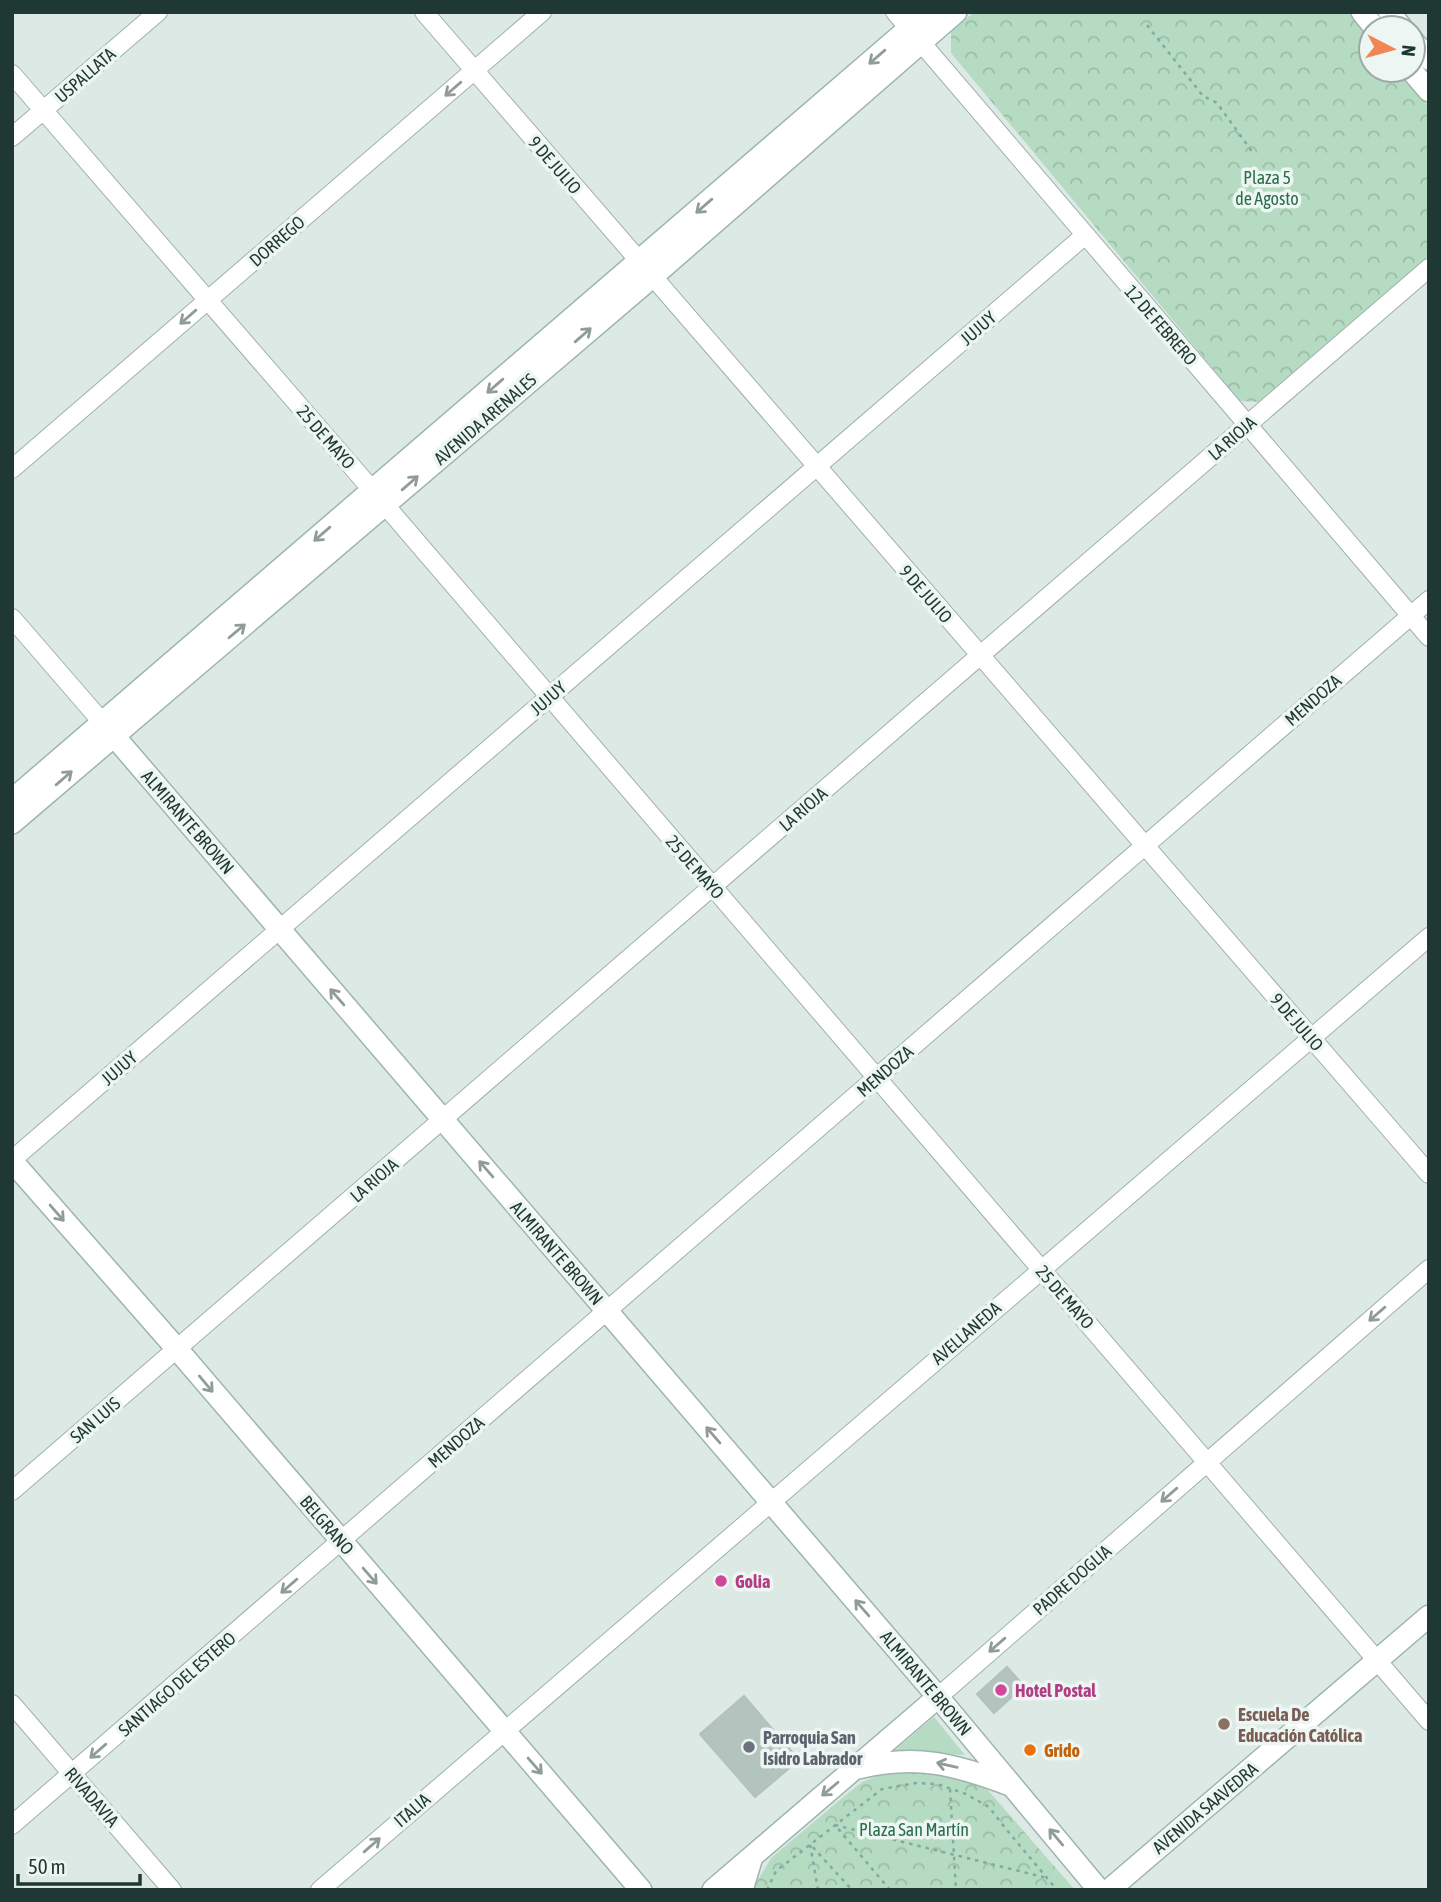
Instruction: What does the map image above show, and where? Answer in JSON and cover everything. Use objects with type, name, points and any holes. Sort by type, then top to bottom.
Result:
[{"type":"street","name":"USPALLATA","points":[[12,137],[158,12]]},
{"type":"street","name":"9 DE JULIO","points":[[424,12],[1429,1174]]},
{"type":"street","name":"DORREGO","points":[[12,469],[542,12]]},
{"type":"street","name":"12 DE FEBRERO","points":[[895,12],[1429,637]]},
{"type":"street","name":"AVENIDA ARENALES","points":[[915,36],[928,12]]},
{"type":"street","name":"AVENIDA ARENALES","points":[[12,823],[108,729],[915,36],[956,12]]},
{"type":"street","name":"25 DE MAYO","points":[[12,74],[1429,1721]]},
{"type":"street","name":"JUJUY","points":[[12,1161],[1084,236]]},
{"type":"street","name":"LA RIOJA","points":[[177,1349],[1429,268]]},
{"type":"street","name":"MENDOZA","points":[[341,1542],[1429,600]]},
{"type":"street","name":"ALMIRANTE BROWN","points":[[12,618],[938,1697],[1099,1890]]},
{"type":"street","name":"AVENIDA ARENALES","points":[[12,800],[108,729]]},
{"type":"street","name":"AVELLANEDA","points":[[504,1730],[1429,937]]},
{"type":"street","name":"BELGRANO","points":[[12,1161],[177,1349],[641,1890]]},
{"type":"street","name":"PADRE DOGLIA","points":[[713,1890],[1429,1269]]},
{"type":"street","name":"SAN LUIS","points":[[12,1491],[177,1349]]},
{"type":"street","name":"SANTIAGO DEL ESTERO","points":[[12,1825],[341,1542]]},
{"type":"street","name":"AVENIDA SAAVEDRA","points":[[1109,1890],[1429,1616]]},
{"type":"street","name":"RIVADAVIA","points":[[12,1704],[172,1890]]},
{"type":"street","name":"ITALIA","points":[[320,1890],[504,1730]]},
{"type":"street","points":[[855,1768],[881,1762],[936,1762],[973,1771],[1012,1785]]},
{"type":"street","points":[[741,1890],[753,1855]]},
{"type":"path","points":[[1147,25],[1203,96],[1217,103],[1253,153]]},
{"type":"path","points":[[767,1890],[776,1871],[882,1789],[916,1783],[950,1788],[989,1807],[1058,1890]]},
{"type":"path","points":[[950,1788],[956,1890]]},
{"type":"path","points":[[835,1825],[1047,1878]]},
{"type":"path","points":[[835,1825],[890,1890]]},
{"type":"path","points":[[810,1844],[818,1890]]},
{"type":"path","points":[[810,1844],[852,1890]]},
{"type":"green space","name":"Plaza 5 de Agosto","points":[[974,12],[1348,12],[1357,23],[1357,84],[1409,84],[1429,107],[1429,256],[1259,402],[1240,401],[951,53],[951,32]]},
{"type":"green space","points":[[934,1717],[965,1755],[893,1752]]},
{"type":"green space","name":"Plaza San Martín","points":[[910,1768],[972,1780],[987,1789],[1075,1890],[752,1890],[771,1858],[862,1782],[889,1771]]},
{"type":"building","name":"Hotel Postal","points":[[1007,1667],[1024,1686],[994,1713],[977,1694]]},
{"type":"building","name":"Parroquia San Isidro Labrador","points":[[744,1696],[799,1760],[755,1797],[700,1734]]},
{"type":"place","name":"Golia","points":[[721,1581]]},
{"type":"place","name":"Hotel Postal","points":[[1001,1690]]},
{"type":"place","name":"Escuela De Educación Católica","points":[[1224,1724]]},
{"type":"place","name":"Parroquia San Isidro Labrador","points":[[749,1747]]},
{"type":"place","name":"Grido","points":[[1030,1750]]}]
